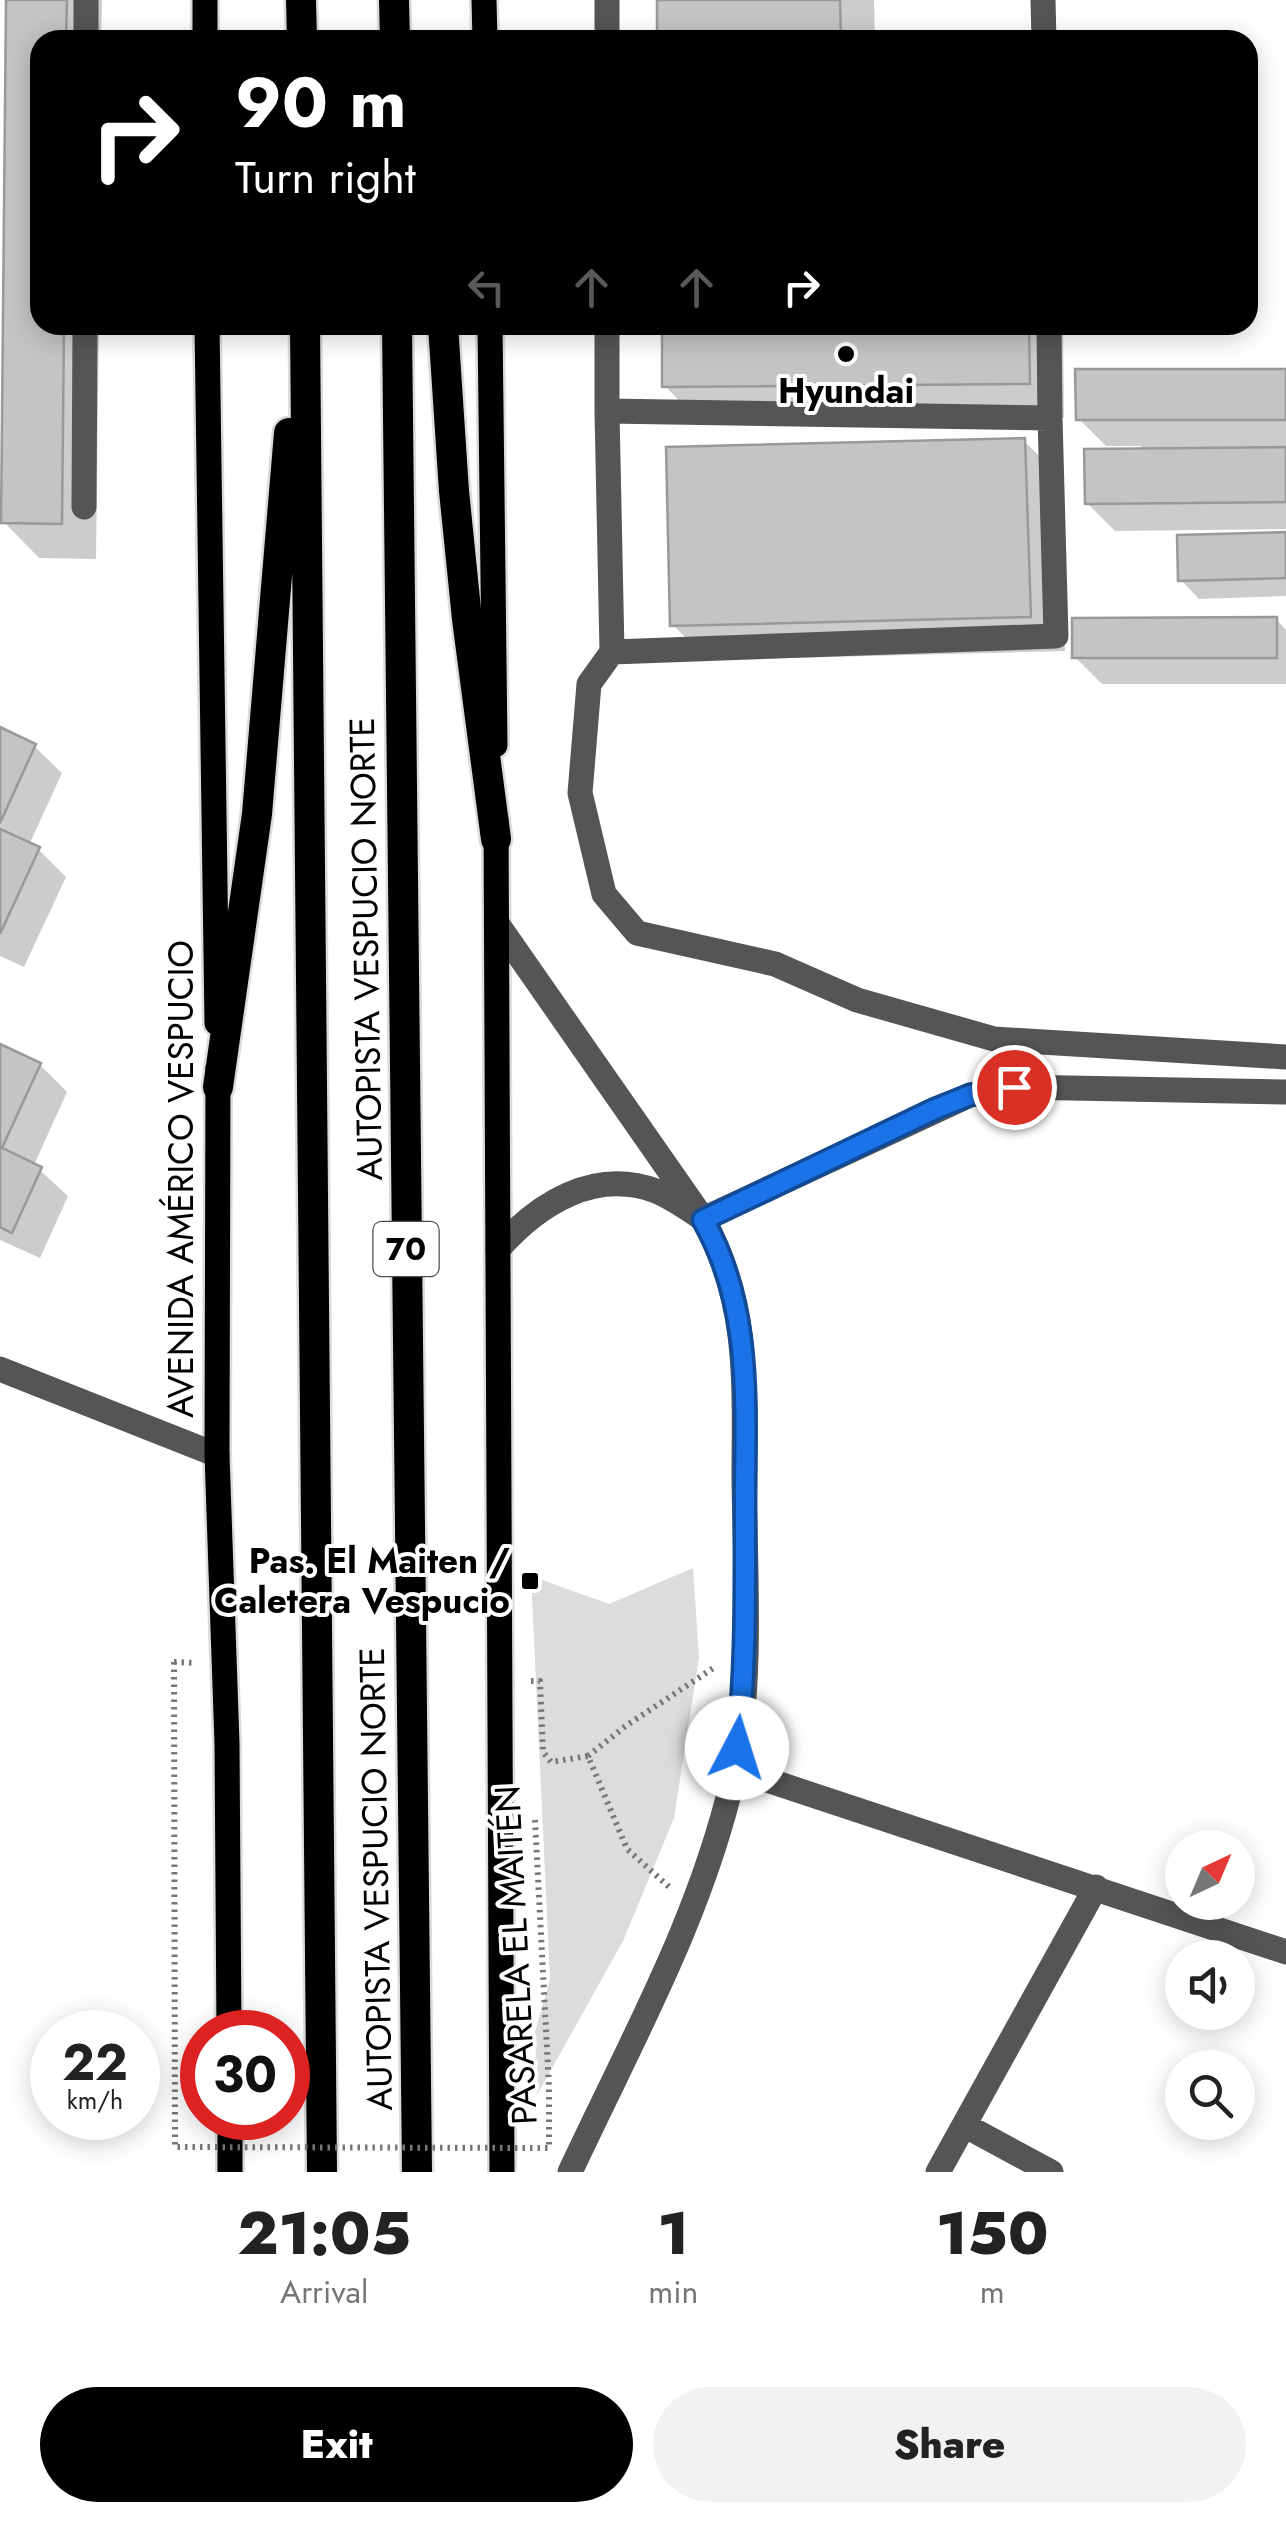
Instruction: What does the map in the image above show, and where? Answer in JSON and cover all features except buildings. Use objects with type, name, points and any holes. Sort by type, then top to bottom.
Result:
[{"type":"highway","points":[[301,0],[302,30]]},
{"type":"highway","points":[[394,0],[395,30]]},
{"type":"highway","points":[[218,1088],[258,814],[300,335]]},
{"type":"highway","name":"AUTOPISTA VESPUCIO NORTE","points":[[301,335],[322,2172]]},
{"type":"highway","name":"AUTOPISTA VESPUCIO NORTE","points":[[397,335],[417,2172]]},
{"type":"highway","points":[[444,335],[461,564],[496,838]]},
{"type":"main road","points":[[205,0],[205,30]]},
{"type":"main road","points":[[484,0],[485,30]]},
{"type":"main road","name":"AVENIDA AMÉRICO VESPUCIO","points":[[207,335],[218,1088],[217,1455],[227,1743],[229,2010]]},
{"type":"main road","points":[[490,335],[498,925],[502,2172]]},
{"type":"main road","points":[[230,2140],[230,2172]]},
{"type":"street","points":[[86,0],[86,30]]},
{"type":"street","points":[[606,0],[606,30]]},
{"type":"street","points":[[1043,0],[1044,30]]},
{"type":"street","points":[[84,507],[85,335]]},
{"type":"street","points":[[607,335],[612,652],[589,684],[580,794],[604,894],[637,933],[774,964],[857,1000],[994,1039],[1286,1058]]},
{"type":"street","points":[[612,652],[1056,636],[1049,335]]},
{"type":"street","points":[[607,411],[1050,418]]},
{"type":"street","points":[[498,925],[703,1220],[728,1270],[743,1347],[745,1646],[734,1770],[698,1897],[659,1991],[570,2172]]},
{"type":"street","points":[[703,1220],[970,1095],[1014,1087],[1286,1092]]},
{"type":"street","points":[[498,1249],[543,1208],[579,1189],[600,1185],[654,1190],[703,1220]]},
{"type":"street","points":[[0,1369],[217,1455]]},
{"type":"street","points":[[734,1770],[1286,1952]]},
{"type":"street","points":[[938,2172],[1096,1887]]},
{"type":"street","points":[[964,2126],[1051,2172]]},
{"type":"path","points":[[529,1700],[528,1680],[540,1681],[543,1752],[551,1762],[588,1756],[745,1646]]},
{"type":"path","name":"PASARELA EL MAITÉN","points":[[174,1662],[175,2147],[550,2148],[535,1816]]},
{"type":"path","points":[[588,1756],[627,1849],[677,1894],[698,1897]]},
{"type":"shaded area","points":[[693,1568],[699,1658],[674,1818],[623,1941],[537,2095],[535,2032],[550,1979],[531,1576],[609,1604]]},
{"type":"place","name":"Hyundai","points":[[846,354]]},
{"type":"place","name":"Pas. El Maiten / Caletera Vespucio","points":[[530,1581]]},
{"type":"route","points":[[737,1748],[745,1646],[743,1347],[728,1270],[703,1220],[935,1109],[970,1095],[1014,1087]]}]
